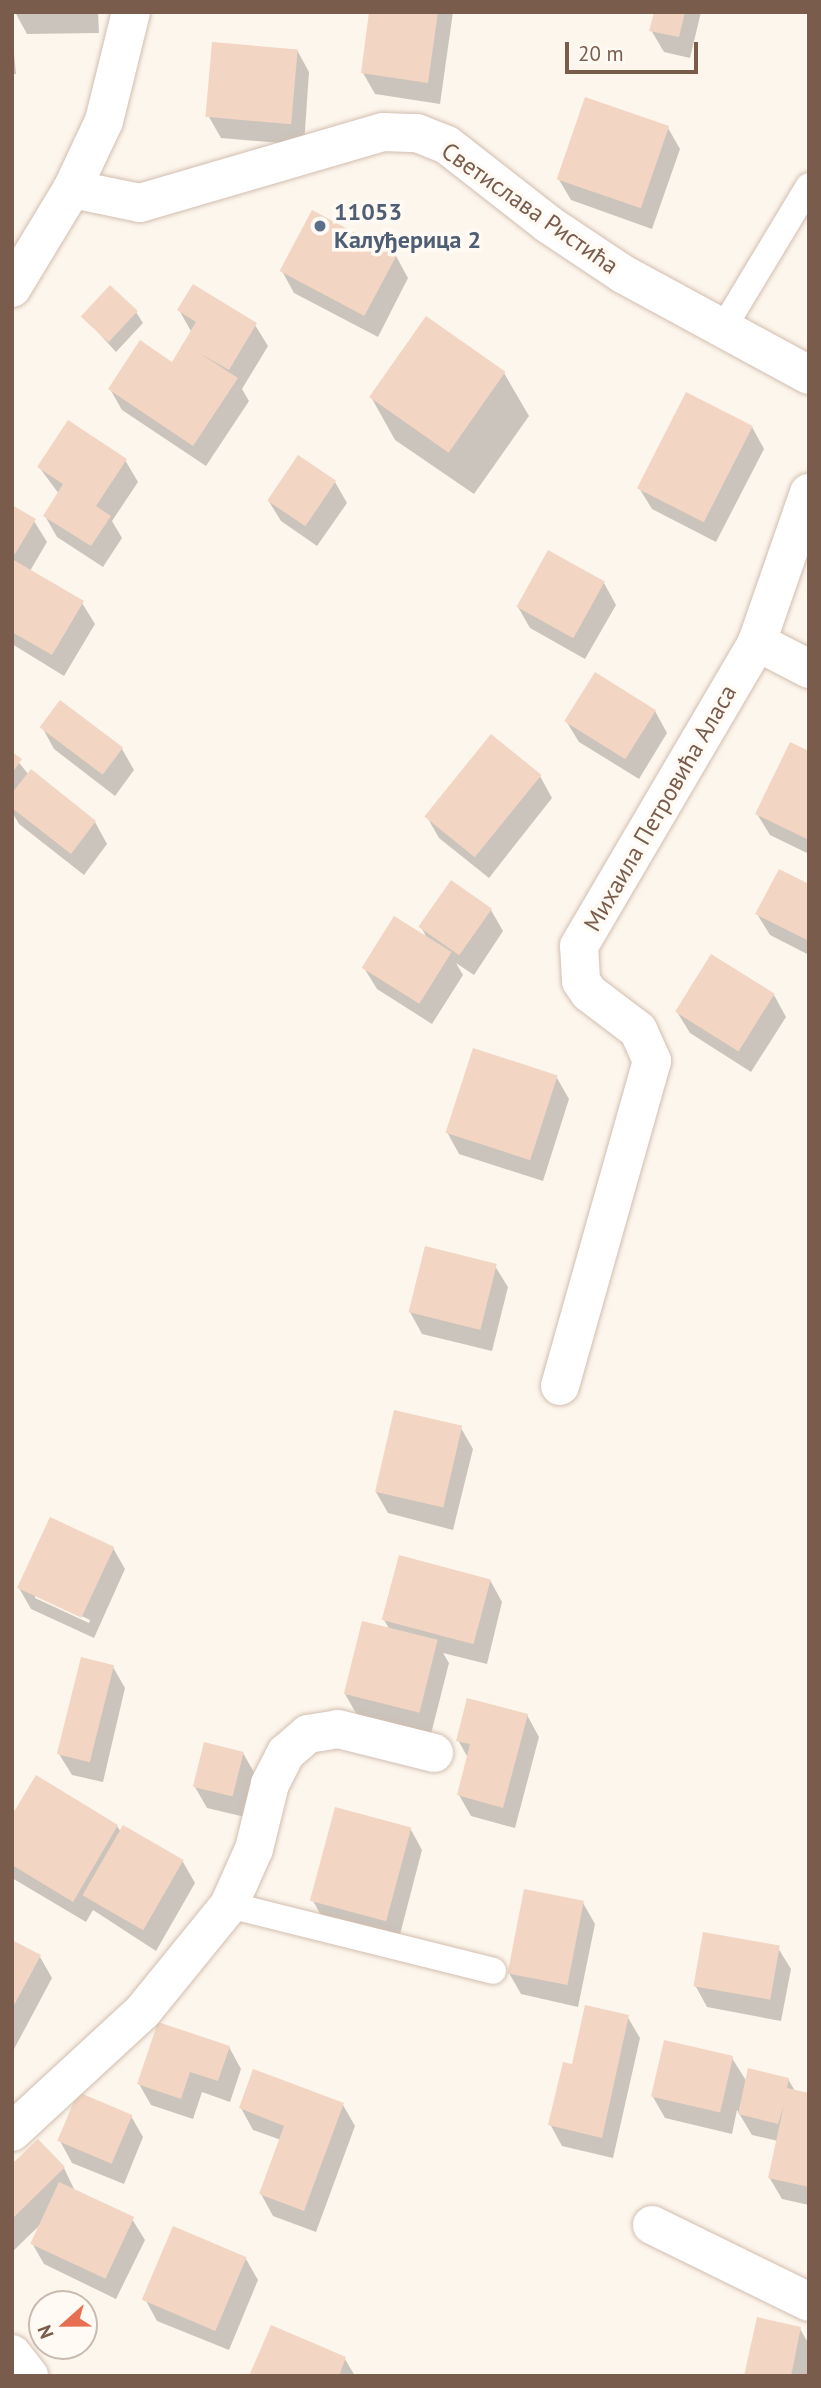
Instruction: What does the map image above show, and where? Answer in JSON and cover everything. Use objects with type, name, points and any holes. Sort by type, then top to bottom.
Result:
[{"type":"street","points":[[12,288],[72,189],[104,121],[131,12]]},
{"type":"street","name":"Светислава Ристића","points":[[72,189],[140,203],[383,132],[417,133],[447,145],[548,225],[612,267],[722,330],[809,374]]},
{"type":"street","name":"Михаила Петровића Аласа","points":[[560,1386],[652,1061],[638,1030],[585,987],[578,970],[579,946],[757,642],[809,493]]},
{"type":"street","points":[[757,642],[809,669]]},
{"type":"street","points":[[12,2132],[144,2011],[229,1905],[254,1849],[270,1784],[286,1753],[308,1734],[338,1729],[433,1753]]},
{"type":"street","points":[[652,2225],[809,2302]]},
{"type":"street","points":[[12,2354],[29,2376]]},
{"type":"lane","points":[[722,330],[809,186]]},
{"type":"lane","points":[[229,1905],[494,1971]]},
{"type":"building","points":[[369,12],[438,12],[428,83],[361,73]]},
{"type":"building","points":[[654,12],[685,12],[679,37],[649,31]]},
{"type":"building","points":[[212,42],[298,49],[291,124],[205,117]]},
{"type":"building","points":[[585,97],[669,126],[641,208],[557,179]]},
{"type":"building","points":[[312,210],[397,255],[364,316],[280,271]]},
{"type":"building","points":[[193,284],[257,323],[229,370],[199,353],[238,378],[193,446],[108,389],[140,340],[172,362],[196,322],[177,310]]},
{"type":"building","points":[[110,285],[138,311],[108,342],[81,316]]},
{"type":"building","points":[[426,316],[505,372],[449,453],[369,397]]},
{"type":"building","points":[[686,392],[753,426],[704,522],[637,488]]},
{"type":"building","points":[[68,420],[127,459],[96,506],[111,516],[91,546],[43,516],[63,484],[37,467]]},
{"type":"building","points":[[298,455],[336,481],[305,526],[267,501]]},
{"type":"building","points":[[12,505],[36,519],[15,554],[12,553]]},
{"type":"building","points":[[548,550],[605,582],[573,638],[516,607]]},
{"type":"building","points":[[12,559],[84,601],[52,655],[12,632]]},
{"type":"building","points":[[595,672],[656,710],[625,759],[564,721]]},
{"type":"building","points":[[60,700],[123,748],[103,775],[40,727]]},
{"type":"building","points":[[491,734],[542,775],[475,857],[424,816]]},
{"type":"building","points":[[790,742],[809,751],[809,840],[755,814]]},
{"type":"building","points":[[12,752],[22,759],[12,773]]},
{"type":"building","points":[[31,769],[96,821],[71,854],[12,808],[12,793]]},
{"type":"building","points":[[779,869],[809,884],[809,941],[755,914]]},
{"type":"building","points":[[451,880],[492,909],[459,955],[418,927]]},
{"type":"building","points":[[394,916],[452,952],[419,1004],[362,968]]},
{"type":"building","points":[[711,954],[775,994],[739,1051],[675,1012]]},
{"type":"building","points":[[473,1048],[558,1076],[530,1160],[445,1133]]},
{"type":"building","points":[[425,1246],[497,1264],[480,1330],[409,1312]]},
{"type":"building","points":[[394,1410],[462,1426],[443,1508],[375,1492]]},
{"type":"building","points":[[50,1517],[114,1547],[81,1618],[17,1588]]},
{"type":"building","points":[[399,1555],[491,1580],[473,1644],[382,1620]]},
{"type":"building","points":[[362,1621],[438,1640],[420,1713],[344,1694]]},
{"type":"building","points":[[81,1657],[114,1665],[90,1762],[57,1754]]},
{"type":"building","points":[[467,1698],[528,1714],[503,1808],[457,1795],[470,1744],[456,1741]]},
{"type":"building","points":[[204,1742],[244,1752],[233,1797],[193,1787]]},
{"type":"building","points":[[36,1775],[118,1825],[73,1902],[12,1865],[12,1815]]},
{"type":"building","points":[[335,1807],[411,1827],[386,1921],[310,1901]]},
{"type":"building","points":[[123,1825],[184,1860],[143,1930],[82,1895]]},
{"type":"building","points":[[524,1889],[584,1901],[567,1985],[508,1973]]},
{"type":"building","points":[[703,1932],[780,1946],[770,2000],[693,1986]]},
{"type":"building","points":[[12,1940],[41,1955],[12,2009]]},
{"type":"building","points":[[585,2005],[629,2015],[602,2138],[548,2125],[563,2062],[572,2064]]},
{"type":"building","points":[[158,2022],[230,2046],[218,2081],[190,2072],[181,2099],[137,2084]]},
{"type":"building","points":[[664,2040],[733,2056],[720,2112],[651,2097]]},
{"type":"building","points":[[748,2068],[789,2078],[787,2088],[809,2093],[809,2187],[768,2178],[784,2105],[778,2124],[738,2114]]},
{"type":"building","points":[[253,2069],[344,2103],[304,2211],[259,2194],[284,2126],[239,2108]]},
{"type":"building","points":[[78,2092],[132,2115],[112,2164],[57,2141]]},
{"type":"building","points":[[38,2139],[65,2167],[12,2219],[12,2164]]},
{"type":"building","points":[[59,2182],[134,2217],[105,2279],[30,2244]]},
{"type":"building","points":[[173,2226],[247,2257],[215,2331],[142,2300]]},
{"type":"building","points":[[757,2317],[801,2327],[791,2376],[744,2376]]},
{"type":"building","points":[[271,2325],[346,2357],[339,2376],[249,2376]]},
{"type":"place","name":"11053 Калуђерица 2","points":[[320,226]]}]
